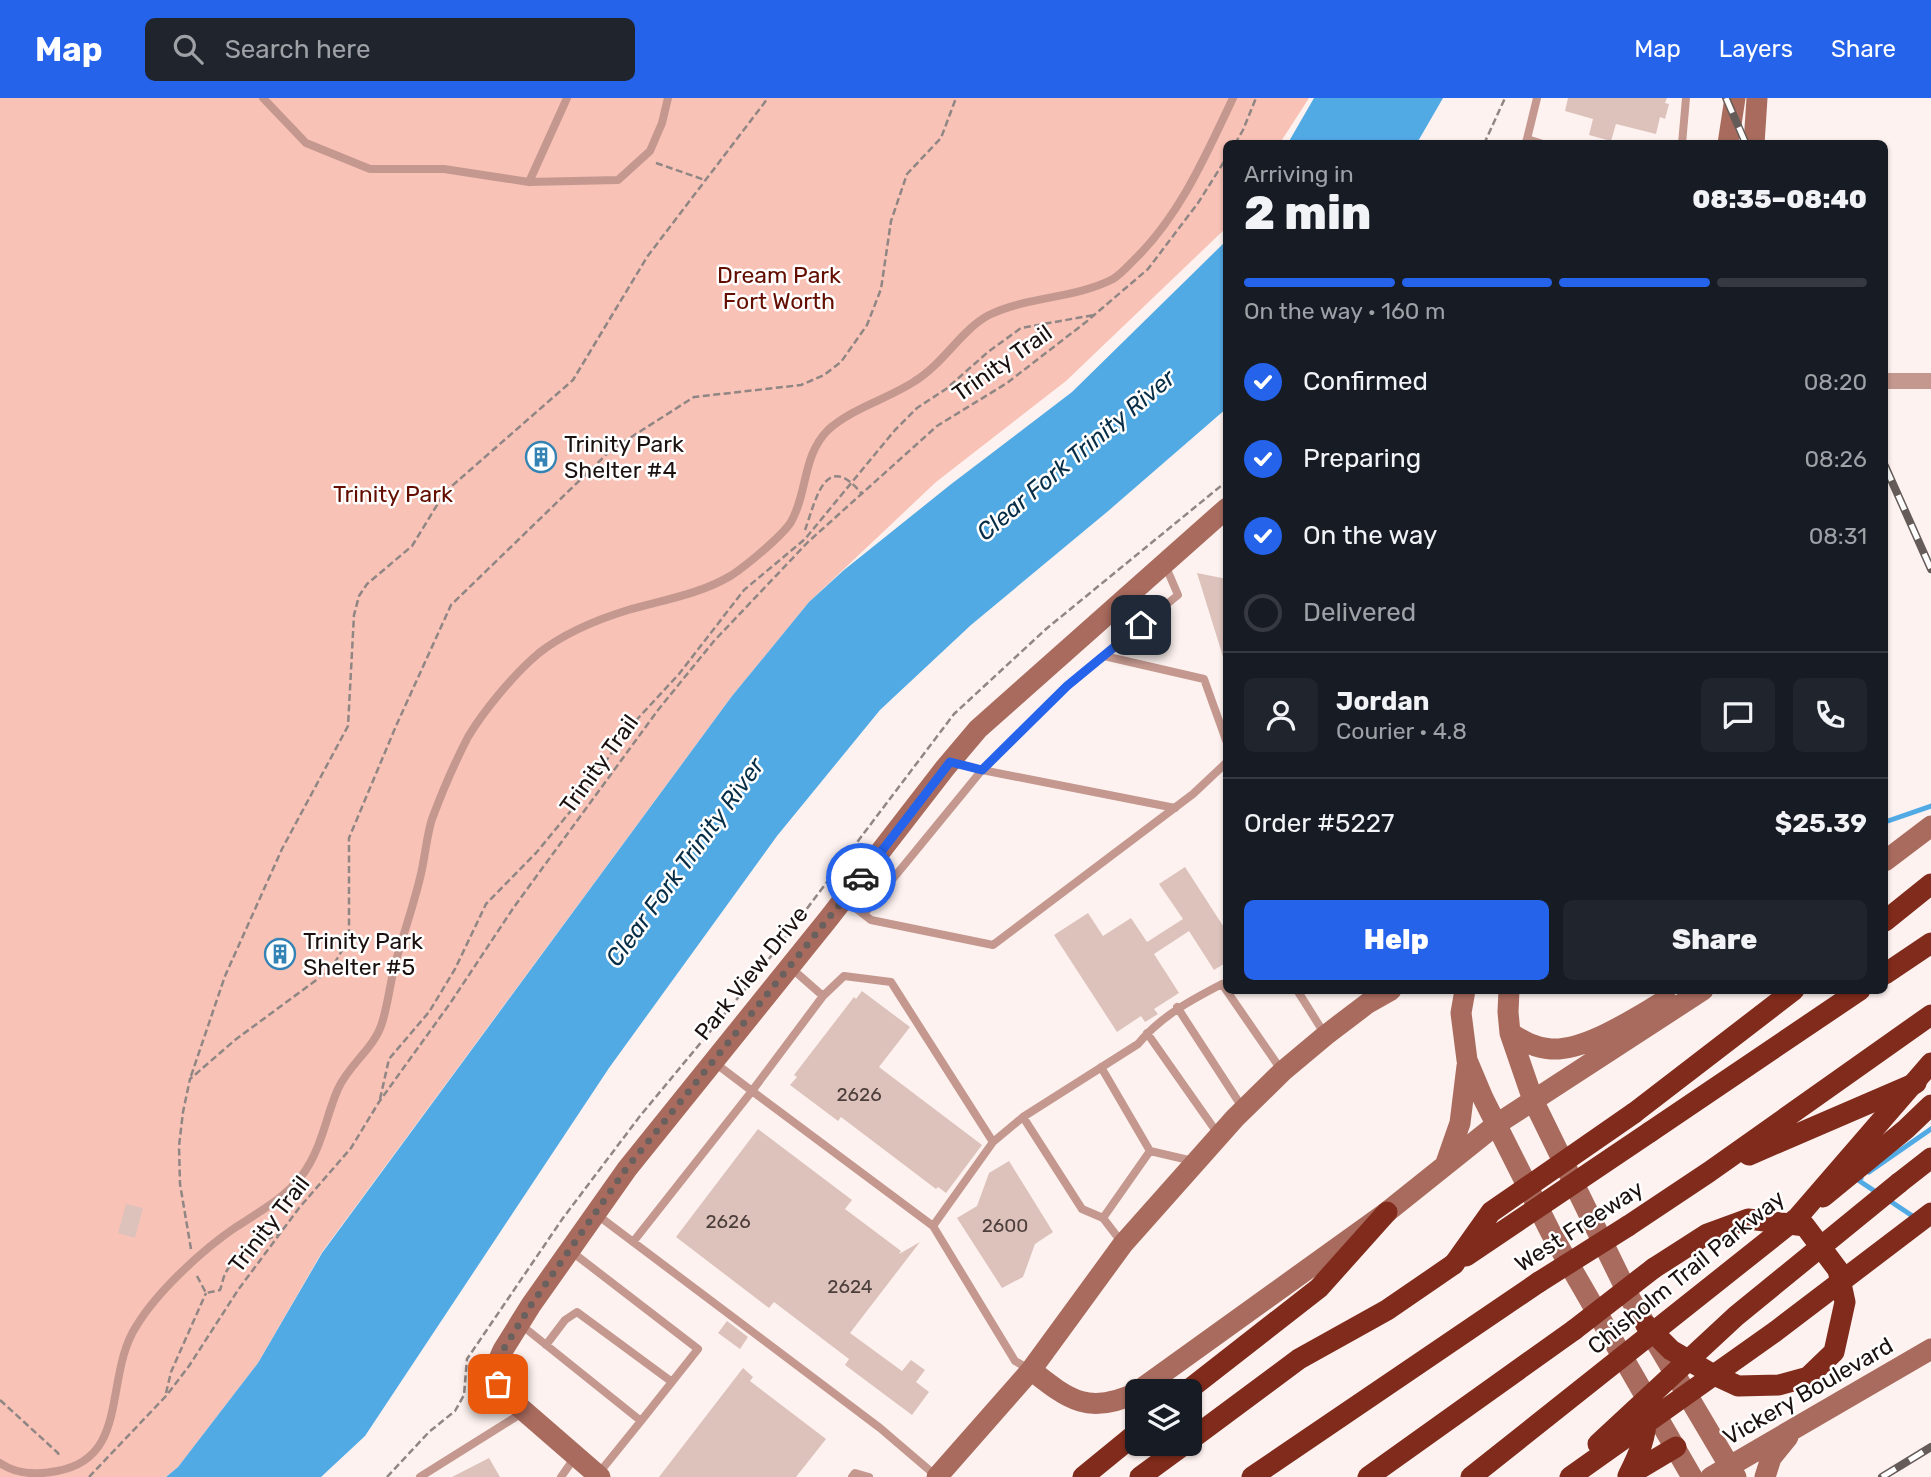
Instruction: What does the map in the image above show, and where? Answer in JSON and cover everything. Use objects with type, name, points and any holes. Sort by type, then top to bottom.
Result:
[{"type":"highway","points":[[1888,919],[1925,889]]},
{"type":"highway","points":[[1888,972],[1931,943]]},
{"type":"highway","points":[[1454,1264],[1491,1212],[1634,1113],[1789,994]]},
{"type":"highway","name":"West Freeway","points":[[1202,1431],[1299,1359],[1387,1310],[1854,994]]},
{"type":"highway","name":"West Freeway","points":[[1252,1477],[1539,1282],[1709,1172],[1931,1015]]},
{"type":"highway","points":[[1797,1218],[1931,1063]]},
{"type":"highway","points":[[1709,1172],[1931,1076]]},
{"type":"highway","name":"Chisholm Trail Parkway","points":[[1471,1477],[1797,1218],[1906,1129],[1931,1105]]},
{"type":"highway","points":[[1563,1477],[1736,1316],[1931,1158]]},
{"type":"highway","points":[[1202,1379],[1319,1289],[1387,1212]]},
{"type":"highway","points":[[1570,1477],[1776,1331],[1931,1213]]},
{"type":"highway","points":[[1368,1477],[1574,1330],[1654,1268],[1707,1234],[1748,1219],[1805,1226],[1838,1270],[1844,1302],[1834,1352],[1808,1377],[1779,1385],[1738,1386],[1671,1350],[1646,1325]]},
{"type":"highway","points":[[1627,1476],[1640,1454],[1644,1436],[1647,1419],[1644,1394]]},
{"type":"highway","points":[[1083,1477],[1125,1443]]},
{"type":"highway","points":[[1627,1476],[1676,1447]]},
{"type":"highway","points":[[1140,1477],[1169,1456]]},
{"type":"street","points":[[1729,140],[1735,98]]},
{"type":"street","points":[[1754,140],[1757,98]]},
{"type":"street","points":[[1888,381],[1931,381]]},
{"type":"street","name":"Park View Drive","points":[[599,1476],[525,1412],[498,1384],[499,1359],[520,1324],[626,1169],[978,729],[1223,511]]},
{"type":"street","points":[[1888,859],[1931,826]]},
{"type":"street","points":[[937,1477],[1031,1370],[1123,1244],[1219,1135],[1283,1071],[1326,1035],[1384,994]]},
{"type":"street","points":[[1445,1164],[1460,1123],[1467,1060],[1461,1013],[1464,994]]},
{"type":"street","points":[[1509,994],[1510,1033],[1532,1100],[1646,1325],[1733,1472]]},
{"type":"street","points":[[1510,1033],[1533,1045],[1549,1049],[1562,1048],[1597,1037],[1677,994]]},
{"type":"street","points":[[1155,1379],[1387,1212],[1497,1124],[1697,994]]},
{"type":"street","points":[[1467,1060],[1551,1233],[1692,1477]]},
{"type":"street","name":"Vickery Boulevard","points":[[1711,1477],[1733,1472],[1797,1427],[1931,1349]]},
{"type":"street","points":[[1031,1370],[1063,1395],[1083,1403],[1114,1402],[1125,1397]]},
{"type":"street","points":[[1765,1477],[1771,1458],[1797,1427]]},
{"type":"street","points":[[1676,1447],[1709,1429]]},
{"type":"lane","points":[[263,98],[306,143],[370,169],[444,169],[529,182],[618,180],[650,151],[662,123],[668,98]]},
{"type":"lane","points":[[529,182],[567,98]]},
{"type":"lane","points":[[2,1468],[41,1474],[75,1468],[94,1455],[104,1439],[122,1353],[136,1326],[156,1300],[203,1252],[235,1228],[272,1206],[306,1171],[320,1144],[339,1086],[378,1035],[421,874],[431,822],[468,737],[493,701],[540,652],[590,623],[710,587],[734,574],[790,523],[808,461],[828,430],[920,378],[939,363],[970,328],[983,318],[1019,304],[1062,297],[1116,277],[1159,235],[1188,187],[1233,98]]},
{"type":"lane","points":[[1526,140],[1537,98]]},
{"type":"lane","points":[[1682,140],[1686,98]]},
{"type":"lane","points":[[864,914],[982,770],[1067,686],[1178,595],[1164,562]]},
{"type":"lane","points":[[1104,656],[1204,679],[1223,732]]},
{"type":"lane","points":[[950,762],[1175,808]]},
{"type":"lane","points":[[844,899],[872,920],[993,944],[1175,808],[1223,766]]},
{"type":"lane","points":[[790,967],[823,996]]},
{"type":"lane","points":[[633,1242],[823,996],[844,976],[891,982],[993,1142]]},
{"type":"lane","points":[[933,1226],[993,1142],[1023,1117],[1138,1044],[1177,1007],[1223,985]]},
{"type":"lane","points":[[1229,994],[1283,1071]]},
{"type":"lane","points":[[1300,994],[1326,1035]]},
{"type":"lane","points":[[1177,1007],[1243,1110]]},
{"type":"lane","points":[[1147,1033],[1219,1135]]},
{"type":"lane","points":[[713,1062],[933,1226],[1015,1361],[1031,1370]]},
{"type":"lane","points":[[1101,1067],[1150,1151],[1195,1162]]},
{"type":"lane","points":[[1023,1117],[1082,1209],[1103,1218],[1123,1244]]},
{"type":"lane","points":[[1103,1218],[1150,1151]]},
{"type":"lane","points":[[596,1214],[880,1428],[937,1477]]},
{"type":"lane","points":[[570,1250],[698,1349],[599,1476]]},
{"type":"lane","points":[[547,1345],[565,1320],[577,1312],[672,1382]]},
{"type":"lane","points":[[520,1324],[641,1421]]},
{"type":"lane","points":[[420,1477],[525,1412]]},
{"type":"lane","points":[[561,1477],[576,1456]]},
{"type":"lane","points":[[852,1477],[855,1473],[869,1477]]},
{"type":"path","points":[[190,1079],[225,976],[282,849],[348,726],[354,615],[359,596],[367,584],[412,546],[445,492],[573,380],[647,257],[768,98]]},
{"type":"path","points":[[1237,140],[1256,98]]},
{"type":"path","points":[[1486,140],[1505,98]]},
{"type":"path","points":[[635,164],[657,163],[705,180]]},
{"type":"path","name":"Trinity Trail","points":[[89,1477],[166,1396],[189,1366],[239,1290],[299,1208],[351,1148],[379,1102],[451,1002],[514,907],[658,710],[714,641],[806,540],[937,426],[1007,383],[1148,269],[1198,203],[1223,163]]},
{"type":"path","points":[[379,1102],[388,1059],[429,1012],[455,970],[486,904],[536,853],[574,807],[629,728],[679,674],[744,590],[806,540],[852,482],[917,408],[946,389],[988,352],[1021,328],[1095,314]]},
{"type":"path","points":[[805,530],[818,491],[825,481],[842,476],[852,482],[862,494]]},
{"type":"path","points":[[387,1477],[429,1432],[455,1411],[464,1395],[467,1359],[563,1218],[640,1116],[772,955],[954,714],[1046,629],[1223,484]]},
{"type":"path","points":[[166,1396],[171,1372],[206,1293]]},
{"type":"path","points":[[0,1400],[58,1453],[64,1470]]},
{"type":"green space","name":"Trinity Park","points":[[0,98],[1309,98],[1282,140],[1223,140],[1223,231],[1066,381],[936,482],[809,602],[732,696],[322,1252],[258,1363],[178,1467],[166,1477],[0,1477]]},
{"type":"water","points":[[1314,98],[1443,98],[1419,140],[1290,140]]},
{"type":"water","name":"Clear Fork Trinity River","points":[[1223,244],[1223,411],[971,625],[880,710],[777,836],[609,1068],[365,1436],[321,1477],[166,1477],[178,1467],[258,1363],[322,1253],[732,696],[809,602],[844,570],[950,485],[1072,392]]},
{"type":"building","points":[[1568,98],[1667,98],[1665,103],[1669,104],[1665,119],[1660,117],[1656,134],[1616,124],[1611,140],[1589,135],[1593,119],[1565,111]]},
{"type":"building","name":"Trinity Park Shelter #4","points":[[541,440],[558,458],[540,475],[523,457]]},
{"type":"building","points":[[1197,573],[1223,578],[1223,657]]},
{"type":"building","points":[[1185,867],[1223,926],[1223,964],[1214,970],[1189,931],[1154,954],[1179,993],[1154,1009],[1158,1014],[1145,1022],[1141,1016],[1117,1032],[1054,935],[1088,913],[1103,936],[1131,918],[1147,942],[1183,919],[1159,884]]},
{"type":"building","name":"Trinity Park Shelter #5","points":[[275,936],[297,948],[285,971],[263,959]]},
{"type":"building","points":[[862,991],[910,1027],[879,1067],[982,1145],[946,1193],[938,1187],[936,1189],[841,1117],[838,1121],[790,1085],[797,1077],[794,1075],[854,997],[856,999]]},
{"type":"building","points":[[758,1129],[852,1200],[845,1209],[901,1251],[899,1254],[920,1242],[850,1333],[902,1371],[911,1360],[925,1370],[916,1382],[929,1392],[912,1415],[845,1365],[849,1359],[774,1302],[769,1308],[676,1237]]},
{"type":"building","points":[[1009,1161],[1053,1232],[1035,1244],[1023,1277],[1002,1288],[957,1218],[977,1206],[989,1173]]},
{"type":"building","points":[[126,1204],[143,1208],[135,1238],[118,1233]]},
{"type":"building","points":[[727,1321],[748,1337],[740,1349],[718,1333]]},
{"type":"building","points":[[743,1368],[753,1377],[750,1381],[826,1439],[796,1477],[659,1477]]},
{"type":"building","points":[[489,1458],[500,1477],[452,1477]]},
{"type":"waterway","points":[[1888,821],[1931,806]]},
{"type":"waterway","points":[[1869,1172],[1931,1129]]},
{"type":"waterway","points":[[1861,1178],[1858,1180],[1879,1194]]},
{"type":"waterway","points":[[1887,1199],[1917,1219]]},
{"type":"railway","points":[[1726,98],[1744,140]]},
{"type":"railway","points":[[1888,473],[1931,569]]},
{"type":"railway","points":[[1882,1477],[1931,1447]]},
{"type":"way so far","points":[[498,1384],[499,1359],[503,1350],[531,1305],[626,1169],[861,878]]},
{"type":"place","name":"Trinity Park Shelter #4","points":[[541,457]]},
{"type":"place","name":"Trinity Park Shelter #5","points":[[280,954]]},
{"type":"route","points":[[861,878],[950,762],[982,770],[1067,686],[1141,625]]},
{"type":"park label","name":"Dream Park Fort Worth","points":[[779,288]]}]
